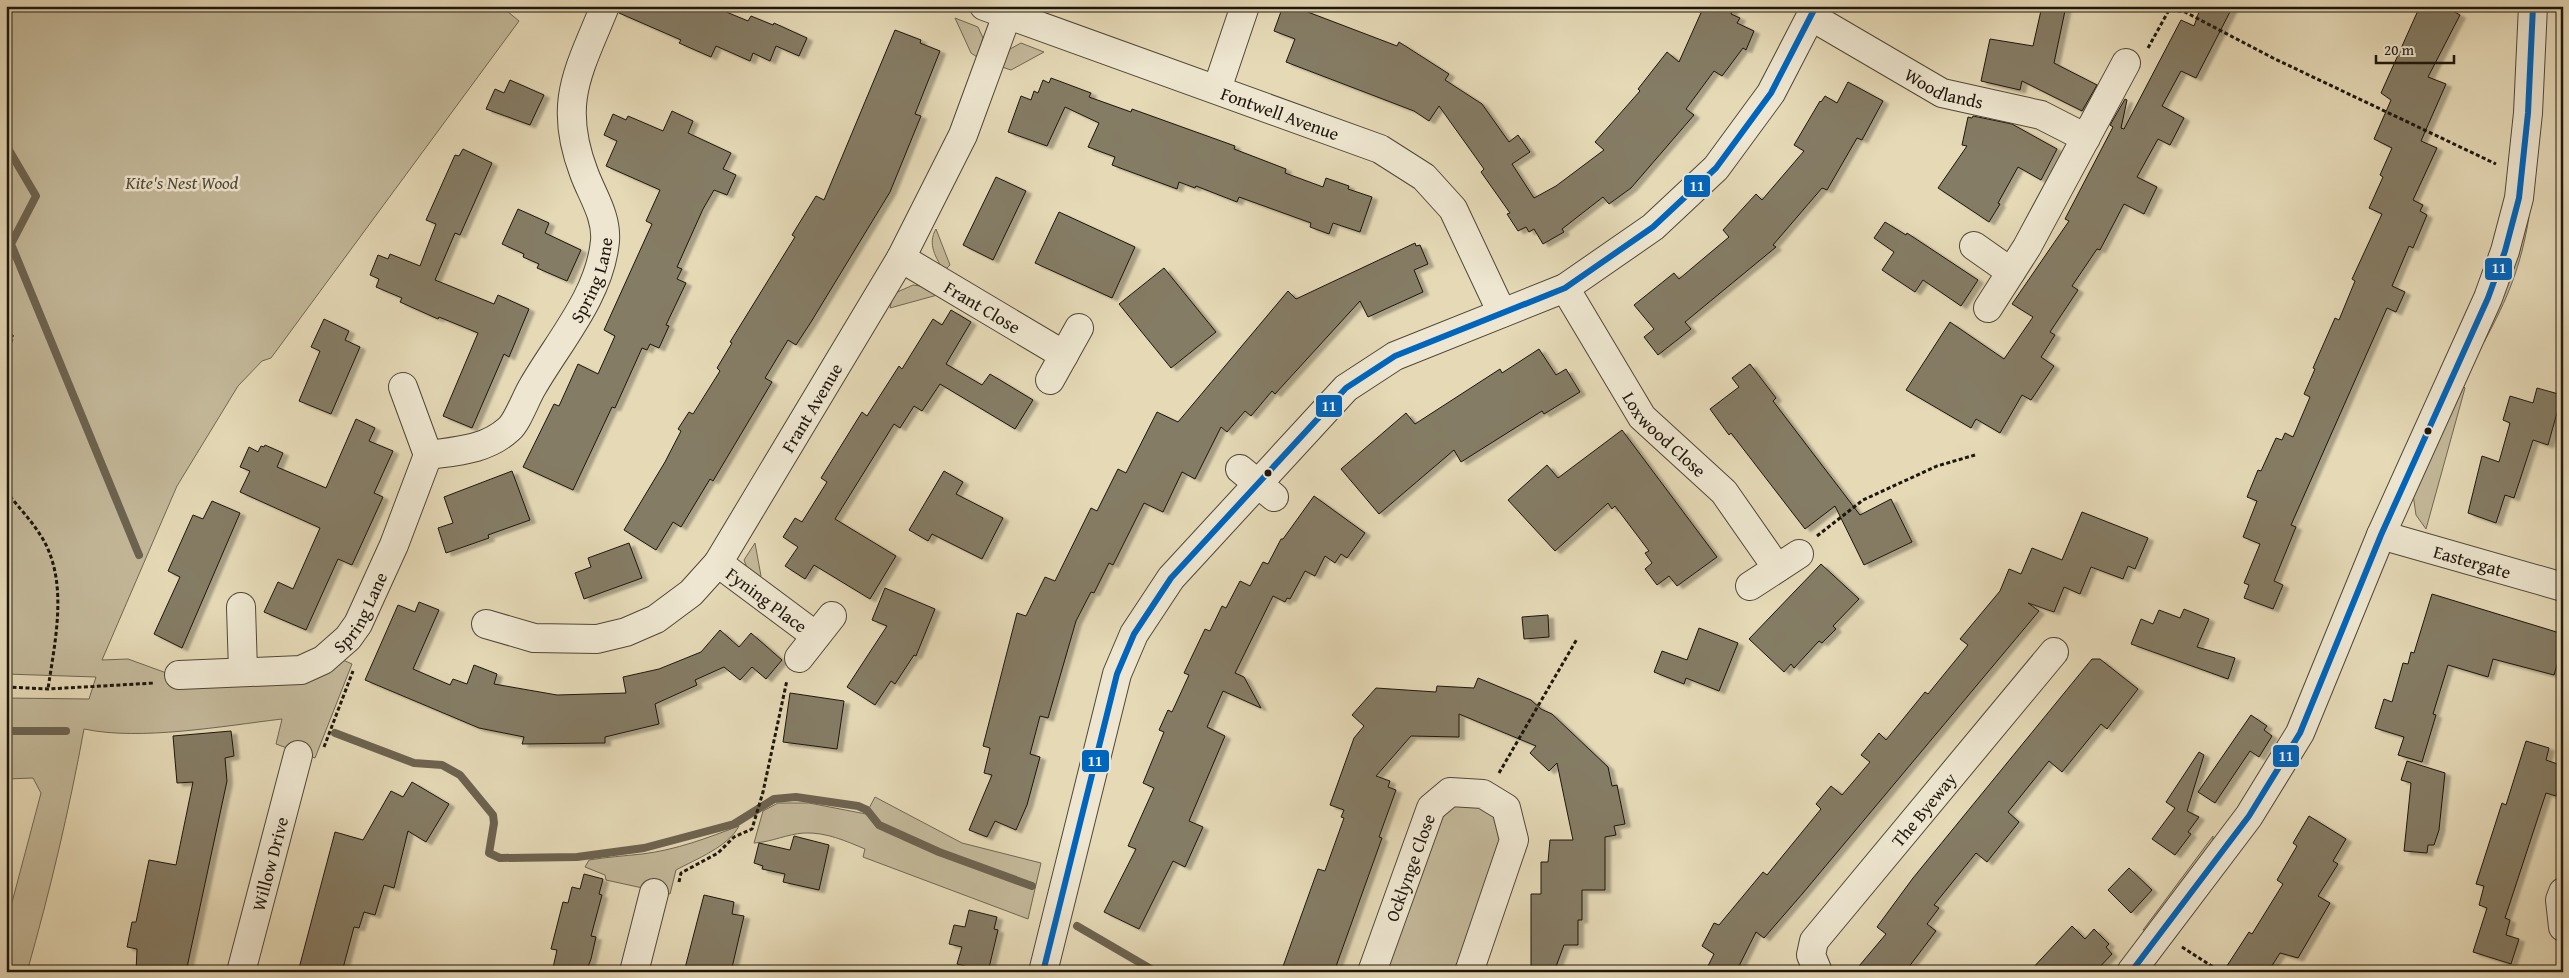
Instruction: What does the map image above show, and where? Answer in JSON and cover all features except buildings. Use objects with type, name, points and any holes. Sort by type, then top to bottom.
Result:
[{"type":"street","name":"Spring Lane","points":[[179,675],[301,670],[323,660],[348,638],[358,624],[394,544],[428,455],[476,449],[510,429],[532,386],[587,298],[600,263],[605,240],[604,217],[583,172],[572,132],[571,99],[577,74],[605,6]]},
{"type":"street","points":[[1217,88],[1245,6]]},
{"type":"street","points":[[2131,972],[2250,816],[2300,733],[2381,535],[2488,298],[2516,206],[2522,168],[2528,113],[2534,6]]},
{"type":"street","name":"Fontwell Avenue","points":[[996,11],[1217,88],[1380,149],[1424,177],[1453,209],[1502,312]]},
{"type":"street","name":"Frant Avenue","points":[[486,624],[534,638],[597,639],[626,632],[656,619],[691,592],[718,563],[901,258],[963,135],[996,11]]},
{"type":"street","points":[[1043,972],[1117,674],[1134,634],[1171,578],[1346,388],[1395,356],[1565,288],[1653,227],[1716,168],[1771,93],[1814,12]]},
{"type":"street","name":"Woodlands","points":[[1814,12],[1942,93],[2041,115],[2086,138]]},
{"type":"street","points":[[1988,308],[2027,247],[2126,63]]},
{"type":"street","points":[[1974,246],[2011,272]]},
{"type":"street","name":"Frant Close","points":[[901,258],[1064,354]]},
{"type":"street","name":"Loxwood Close","points":[[1565,288],[1642,417],[1724,492],[1788,561]]},
{"type":"street","points":[[1050,380],[1079,328]]},
{"type":"street","points":[[403,387],[428,455]]},
{"type":"street","name":"Eastergate","points":[[2381,535],[2563,587]]},
{"type":"street","points":[[1750,586],[1788,561]]},
{"type":"street","name":"Fyning Place","points":[[718,563],[824,626],[799,658]]},
{"type":"street","points":[[241,608],[243,671]]},
{"type":"street","name":"The Byeway","points":[[1818,972],[1811,955],[1814,941],[2054,652]]},
{"type":"street","name":"Willow Drive","points":[[241,972],[296,762]]},
{"type":"street","name":"Ocklynge Close","points":[[1372,972],[1431,808],[1450,792],[1483,794],[1506,808],[1514,840],[1469,972]]},
{"type":"street","points":[[2563,892],[2560,900],[2563,927]]},
{"type":"street","points":[[634,972],[653,897]]},
{"type":"path","points":[[2126,63],[2140,62],[2169,10],[2185,12],[2273,58],[2491,163],[2522,168]]},
{"type":"path","points":[[6,329],[14,338],[6,353]]},
{"type":"path","points":[[1788,561],[1863,500],[1937,466],[1975,455]]},
{"type":"path","points":[[6,491],[44,541],[57,578],[57,627],[48,689]]},
{"type":"path","points":[[296,762],[319,759],[359,654],[348,638]]},
{"type":"path","points":[[1483,794],[1494,782],[1577,638]]},
{"type":"path","points":[[653,897],[675,895],[681,873],[718,853],[734,837],[752,829],[763,792],[791,660],[799,658]]},
{"type":"path","points":[[6,687],[48,689],[148,685],[179,675]]},
{"type":"path","points":[[2160,933],[2221,972]]},
{"type":"green space","name":"Kite's Nest Wood","points":[[6,6],[501,6],[519,21],[271,358],[262,361],[238,386],[177,486],[102,660],[128,659],[172,675],[343,660],[352,664],[315,758],[276,744],[282,719],[156,733],[106,732],[84,729],[59,851],[27,972],[6,972],[6,925],[41,793],[33,778],[6,779],[6,698],[89,699],[96,677],[6,674]]},
{"type":"green space","points":[[955,18],[978,27],[983,38],[977,57],[971,53]]},
{"type":"green space","points":[[1021,43],[1044,52],[1011,70],[1002,67],[1010,49]]},
{"type":"green space","points":[[2525,216],[2529,217],[2518,266],[2507,296],[2484,342],[2481,341]]},
{"type":"green space","points":[[936,229],[950,265],[944,271],[932,245]]},
{"type":"green space","points":[[913,285],[935,288],[941,294],[890,308],[893,294]]},
{"type":"green space","points":[[2462,385],[2465,388],[2426,529],[2416,515],[2413,494]]},
{"type":"green space","points":[[755,543],[761,576],[757,582],[749,573],[744,560]]},
{"type":"green space","points":[[875,797],[962,843],[1041,863],[1028,919],[863,857],[865,849],[836,838],[804,833],[754,843],[763,811],[778,803],[809,803],[866,814]]},
{"type":"green space","points":[[1455,800],[1498,813],[1505,837],[1460,972],[1382,972],[1439,812]]},
{"type":"green space","points":[[739,826],[720,846],[676,870],[670,894],[606,880],[605,875],[585,867],[589,860],[667,850]]},
{"type":"green space","points":[[2213,836],[2213,843],[2147,931],[2143,930]]},
{"type":"waterway","points":[[6,145],[36,196],[11,244],[139,555]]},
{"type":"waterway","points":[[6,731],[66,731]]},
{"type":"waterway","points":[[335,733],[414,763],[442,765],[460,775],[493,815],[494,823],[489,853],[500,858],[577,857],[644,848],[734,824],[774,799],[796,797],[858,806],[867,810],[879,825],[939,852],[1032,886]]},
{"type":"waterway","points":[[1077,926],[1156,972]]},
{"type":"transit line","name":"11","points":[[1043,972],[1117,674],[1134,634],[1171,578],[1346,388],[1395,356],[1565,288],[1653,227],[1716,168],[1771,93],[1816,6]]},
{"type":"transit line","name":"11","points":[[2131,972],[2249,816],[2300,733],[2381,535],[2488,298],[2505,251],[2519,198],[2528,113],[2533,6]]}]
